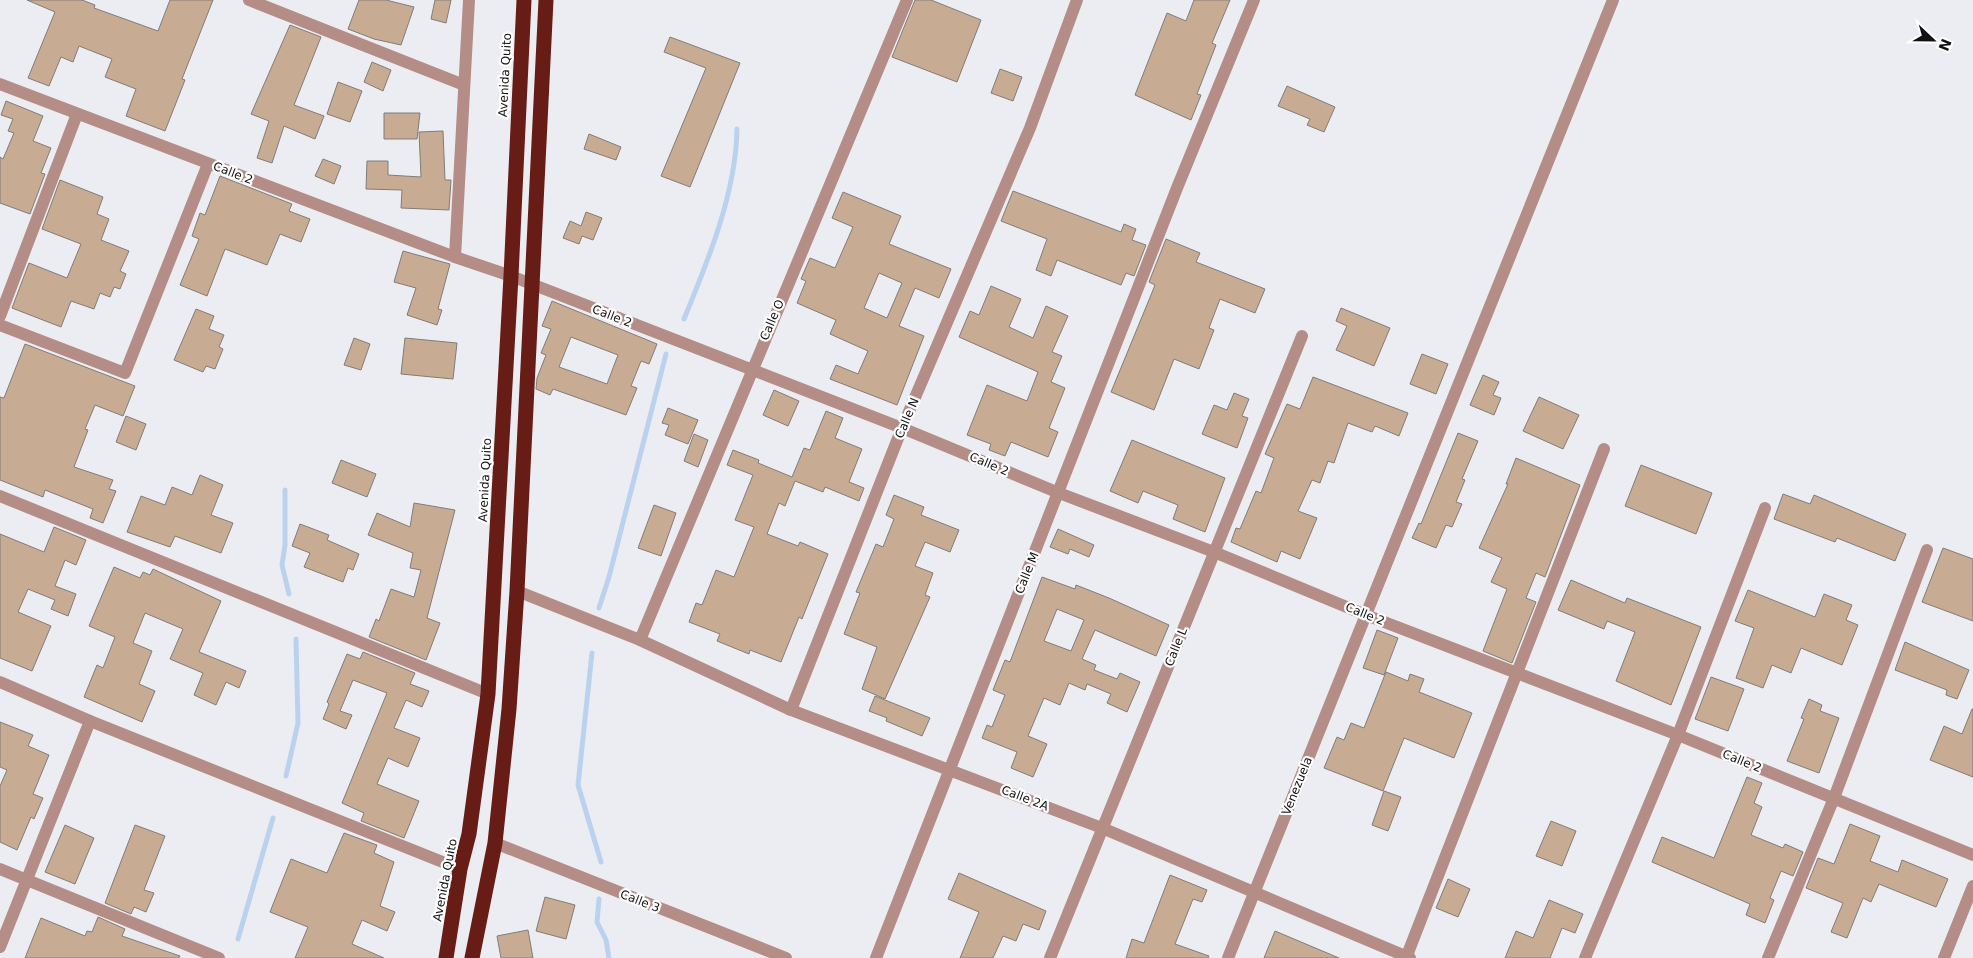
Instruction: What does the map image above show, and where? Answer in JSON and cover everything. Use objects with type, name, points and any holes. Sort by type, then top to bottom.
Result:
[{"type":"highway","name":"Avenida Quito","points":[[446,958],[460,869],[469,834],[488,694],[524,0]]},
{"type":"highway","points":[[472,958],[495,844],[509,709],[518,591],[546,0]]},
{"type":"street","points":[[249,0],[464,84]]},
{"type":"street","points":[[455,257],[469,0]]},
{"type":"street","name":"Calle O","points":[[640,640],[751,369],[906,0]]},
{"type":"street","name":"Calle N","points":[[792,710],[902,428],[1030,128],[1077,0]]},
{"type":"street","name":"Calle M","points":[[876,958],[1177,188],[1254,0]]},
{"type":"street","name":"Venezuela","points":[[1228,958],[1613,0]]},
{"type":"street","name":"Calle 2","points":[[0,84],[455,257],[511,276],[902,428],[1058,493],[1214,552],[1366,615],[1678,735],[1973,855]]},
{"type":"street","points":[[0,316],[77,114]]},
{"type":"street","points":[[0,325],[125,374],[208,164]]},
{"type":"street","name":"Calle L","points":[[1050,958],[1302,336]]},
{"type":"street","points":[[1407,958],[1604,449]]},
{"type":"street","points":[[0,496],[488,694]]},
{"type":"street","points":[[1585,958],[1678,735],[1765,508]]},
{"type":"street","points":[[1768,958],[1834,798],[1927,550]]},
{"type":"street","name":"Calle 2A","points":[[518,591],[640,640],[792,710],[1102,828],[1255,891],[1407,958]]},
{"type":"street","points":[[0,682],[90,721],[460,869]]},
{"type":"street","points":[[0,947],[90,721]]},
{"type":"street","name":"Calle 3","points":[[495,844],[786,958]]},
{"type":"street","points":[[0,869],[219,958]]},
{"type":"street","points":[[1944,958],[1973,886]]},
{"type":"building","points":[[27,0],[82,0],[95,5],[94,8],[158,31],[170,0],[213,0],[182,79],[185,80],[165,131],[126,116],[136,89],[105,77],[112,59],[79,46],[73,62],[61,57],[49,86],[28,78],[55,12]]},
{"type":"building","points":[[359,0],[386,0],[414,7],[401,45],[374,39],[348,29]]},
{"type":"building","points":[[435,0],[451,0],[446,23],[431,19]]},
{"type":"building","points":[[915,0],[931,0],[981,20],[957,82],[892,57]]},
{"type":"building","points":[[1194,0],[1230,0],[1212,43],[1216,45],[1197,94],[1201,95],[1191,120],[1135,95],[1167,13],[1186,21]]},
{"type":"building","points":[[290,25],[321,37],[294,105],[324,116],[315,139],[284,126],[272,163],[257,158],[269,121],[251,114]]},
{"type":"building","points":[[670,37],[740,63],[690,187],[661,176],[706,68],[664,52]]},
{"type":"building","points":[[372,62],[391,70],[383,91],[364,82]]},
{"type":"building","points":[[1000,69],[1022,77],[1013,101],[991,93]]},
{"type":"building","points":[[338,82],[362,91],[350,122],[327,114]]},
{"type":"building","points":[[1287,86],[1335,107],[1324,132],[1307,125],[1310,119],[1278,106]]},
{"type":"building","points":[[6,101],[43,116],[33,141],[51,148],[41,173],[45,174],[30,214],[0,203],[0,157],[3,159],[14,133],[8,131],[13,119],[1,115]]},
{"type":"building","points":[[384,113],[420,113],[417,139],[384,139]]},
{"type":"building","points":[[443,131],[445,180],[451,180],[449,210],[401,208],[402,190],[366,189],[367,161],[388,161],[388,175],[421,177],[419,132]]},
{"type":"building","points":[[589,134],[621,147],[616,160],[584,149]]},
{"type":"building","points":[[323,159],[341,166],[334,184],[315,176]]},
{"type":"building","points":[[220,176],[292,204],[289,211],[310,219],[301,242],[280,234],[267,265],[225,249],[207,296],[180,285],[199,239],[192,236],[200,213],[205,215]]},
{"type":"building","points":[[60,180],[103,197],[97,214],[109,219],[101,240],[129,251],[120,271],[126,274],[120,289],[114,287],[110,297],[100,293],[94,309],[71,301],[61,327],[12,308],[29,263],[67,278],[81,244],[42,229]]},
{"type":"building","points":[[1013,191],[1121,232],[1124,224],[1136,229],[1132,240],[1146,245],[1134,276],[1126,273],[1121,285],[1057,260],[1051,276],[1036,270],[1047,239],[1001,221]]},
{"type":"building","points":[[843,192],[901,216],[889,244],[951,269],[939,298],[915,288],[899,326],[924,336],[897,405],[830,379],[836,365],[858,374],[868,351],[830,334],[836,320],[797,303],[806,281],[801,279],[810,258],[835,268],[853,227],[832,218]],"holes":[[[879,273],[902,283],[887,318],[864,308]]]},
{"type":"building","points":[[586,212],[602,218],[593,240],[582,236],[579,244],[563,238],[570,221],[581,226]]},
{"type":"building","points":[[1166,239],[1200,253],[1196,262],[1265,289],[1255,313],[1220,299],[1209,328],[1214,330],[1199,369],[1174,359],[1154,410],[1111,392],[1155,285],[1149,282]]},
{"type":"building","points":[[403,251],[450,264],[438,309],[442,310],[437,325],[407,315],[416,288],[394,282]]},
{"type":"building","points":[[991,286],[1021,299],[1009,327],[1033,338],[1046,306],[1068,316],[1052,352],[1062,356],[1051,382],[1065,388],[1049,428],[1058,432],[1048,457],[1011,442],[1005,456],[989,450],[991,444],[967,435],[987,385],[1027,401],[1038,372],[959,337],[970,311],[979,315]]},
{"type":"building","points":[[552,301],[657,344],[649,364],[641,361],[631,386],[637,388],[626,415],[553,389],[550,395],[536,389],[537,378],[546,355],[541,353],[551,329],[542,326]],"holes":[[[571,337],[618,355],[607,384],[559,367]]]},
{"type":"building","points":[[1341,308],[1390,328],[1374,366],[1336,350],[1347,326],[1336,321]]},
{"type":"building","points":[[196,309],[214,316],[209,329],[224,335],[219,347],[223,349],[215,369],[206,366],[203,372],[174,360]]},
{"type":"building","points":[[354,338],[370,344],[361,370],[344,365]]},
{"type":"building","points":[[405,338],[457,343],[453,379],[401,374]]},
{"type":"building","points":[[25,344],[135,386],[123,416],[95,405],[85,429],[88,430],[74,467],[113,480],[109,489],[116,491],[103,523],[90,518],[93,509],[45,490],[43,497],[0,480],[0,397],[4,398]]},
{"type":"building","points":[[1422,354],[1448,364],[1436,394],[1410,384]]},
{"type":"building","points":[[1483,375],[1499,382],[1493,395],[1501,398],[1494,415],[1470,405]]},
{"type":"building","points":[[1313,377],[1408,413],[1399,436],[1375,426],[1372,432],[1348,423],[1334,463],[1328,461],[1320,483],[1312,480],[1298,511],[1317,518],[1300,559],[1281,551],[1277,562],[1231,542],[1236,528],[1240,529],[1256,491],[1261,493],[1274,458],[1265,454],[1287,404],[1300,409]]},
{"type":"building","points":[[774,390],[799,401],[788,426],[763,415]]},
{"type":"building","points":[[1234,393],[1249,399],[1242,416],[1248,418],[1237,448],[1202,434],[1214,405],[1227,410]]},
{"type":"building","points":[[1539,397],[1579,415],[1563,449],[1523,431]]},
{"type":"building","points":[[668,408],[698,420],[688,444],[665,435],[669,425],[662,423]]},
{"type":"building","points":[[826,411],[843,418],[835,438],[862,449],[849,482],[864,488],[859,501],[825,487],[823,492],[795,481],[785,506],[779,503],[767,534],[798,546],[800,542],[828,554],[802,619],[799,617],[781,662],[750,650],[749,654],[717,641],[720,634],[689,622],[696,603],[702,605],[716,570],[734,577],[754,527],[735,520],[753,475],[727,465],[733,450],[759,460],[758,463],[792,477],[804,448],[810,450]]},
{"type":"building","points":[[126,416],[146,424],[136,450],[116,442]]},
{"type":"building","points":[[1458,433],[1478,441],[1462,479],[1465,480],[1456,502],[1462,504],[1452,527],[1446,525],[1436,548],[1412,538],[1419,523],[1421,524]]},
{"type":"building","points":[[694,434],[708,440],[698,467],[684,461]]},
{"type":"building","points":[[1132,440],[1225,478],[1205,532],[1173,519],[1178,505],[1143,491],[1138,503],[1110,491]]},
{"type":"building","points":[[1516,458],[1580,485],[1545,577],[1536,573],[1526,598],[1536,602],[1512,663],[1483,651],[1507,589],[1491,582],[1502,558],[1479,548],[1508,484],[1506,484]]},
{"type":"building","points":[[341,460],[376,474],[367,497],[332,483]]},
{"type":"building","points":[[1641,465],[1712,493],[1696,534],[1625,506]]},
{"type":"building","points":[[200,475],[223,485],[211,515],[233,523],[221,553],[175,536],[170,547],[127,532],[141,496],[165,505],[172,487],[192,495]]},
{"type":"building","points":[[1783,494],[1810,504],[1814,495],[1906,534],[1895,561],[1837,538],[1835,542],[1774,519]]},
{"type":"building","points":[[894,495],[924,507],[921,515],[959,530],[950,552],[925,542],[915,566],[933,573],[925,595],[930,597],[885,699],[862,689],[877,647],[844,634],[860,593],[856,592],[876,544],[883,547],[894,519],[886,515]]},
{"type":"building","points":[[414,503],[455,510],[427,618],[440,623],[426,660],[369,637],[376,619],[379,621],[391,589],[414,597],[421,570],[410,568],[413,553],[368,535],[377,513],[410,527]]},
{"type":"building","points":[[654,505],[676,513],[661,556],[638,548]]},
{"type":"building","points":[[300,524],[329,535],[327,540],[359,554],[353,570],[348,568],[343,582],[304,567],[310,553],[292,546]]},
{"type":"building","points":[[54,527],[86,540],[76,565],[65,560],[55,586],[76,594],[68,616],[51,609],[55,600],[28,589],[18,612],[51,626],[32,671],[0,658],[0,534],[44,552]]},
{"type":"building","points":[[1058,529],[1094,545],[1089,557],[1070,549],[1068,554],[1050,547]]},
{"type":"building","points":[[1943,548],[1973,559],[1973,621],[1922,602]]},
{"type":"building","points":[[114,567],[140,578],[143,572],[150,575],[153,569],[221,601],[199,652],[246,671],[239,688],[226,682],[216,705],[194,695],[203,673],[170,659],[183,629],[145,613],[133,643],[152,651],[139,684],[155,691],[142,722],[84,697],[97,665],[103,668],[115,637],[89,626]]},
{"type":"building","points":[[1042,577],[1075,589],[1076,585],[1169,625],[1156,656],[1095,630],[1082,659],[1096,665],[1094,670],[1117,679],[1120,673],[1140,682],[1127,712],[1107,703],[1111,694],[1087,684],[1085,690],[1069,683],[1060,705],[1044,698],[1028,736],[1047,744],[1033,777],[1011,768],[1017,752],[982,738],[987,725],[992,727],[1005,695],[993,690],[1005,660],[1010,662]],"holes":[[[1057,609],[1084,620],[1071,651],[1044,641]]]},
{"type":"building","points":[[1571,580],[1625,603],[1627,598],[1701,627],[1671,705],[1616,681],[1635,632],[1607,621],[1604,629],[1558,610]]},
{"type":"building","points":[[1748,590],[1815,617],[1824,594],[1852,605],[1846,620],[1858,625],[1842,665],[1801,648],[1791,673],[1772,665],[1763,688],[1736,678],[1754,628],[1735,621]]},
{"type":"building","points":[[1377,630],[1398,638],[1384,675],[1363,668]]},
{"type":"building","points":[[1905,642],[1969,670],[1957,699],[1946,695],[1947,690],[1895,670]]},
{"type":"building","points":[[363,652],[415,673],[410,684],[429,691],[422,707],[406,700],[394,728],[420,738],[408,767],[388,758],[377,784],[419,801],[404,838],[361,821],[364,813],[342,803],[387,693],[353,680],[340,711],[352,715],[346,729],[323,719],[329,704],[327,702],[347,654],[360,659]]},
{"type":"building","points":[[1386,672],[1408,681],[1410,674],[1424,679],[1419,692],[1472,713],[1454,758],[1404,738],[1383,791],[1324,768],[1337,737],[1344,740],[1351,723],[1364,728]]},
{"type":"building","points":[[1711,677],[1744,689],[1728,731],[1695,719]]},
{"type":"building","points":[[875,696],[930,718],[922,736],[886,721],[887,718],[869,711]]},
{"type":"building","points":[[1809,699],[1822,705],[1820,711],[1839,718],[1819,773],[1787,761],[1804,719],[1801,718]]},
{"type":"building","points":[[1972,709],[1973,777],[1930,760],[1944,726],[1962,734]]},
{"type":"building","points":[[0,722],[33,735],[28,746],[49,755],[33,794],[43,798],[34,819],[31,817],[17,850],[0,842],[0,786],[7,770],[0,767]]},
{"type":"building","points":[[1747,777],[1762,783],[1754,803],[1762,807],[1751,835],[1783,848],[1785,844],[1803,852],[1793,876],[1781,871],[1770,898],[1774,900],[1765,923],[1746,915],[1750,904],[1652,862],[1662,837],[1714,858]]},
{"type":"building","points":[[1384,791],[1401,797],[1388,831],[1372,825]]},
{"type":"building","points":[[1551,821],[1576,831],[1562,866],[1536,856]]},
{"type":"building","points":[[1850,824],[1880,836],[1870,861],[1898,872],[1902,860],[1948,879],[1936,907],[1879,884],[1871,902],[1863,898],[1847,938],[1831,932],[1843,903],[1806,888],[1818,858],[1834,864]]},
{"type":"building","points":[[65,825],[94,838],[75,884],[45,872]]},
{"type":"building","points":[[135,825],[165,836],[144,890],[154,893],[146,912],[134,907],[131,914],[105,903]]},
{"type":"building","points":[[344,833],[377,845],[374,853],[394,862],[380,906],[395,912],[387,931],[362,920],[352,944],[384,958],[295,958],[308,927],[270,912],[291,859],[327,873]]},
{"type":"building","points":[[959,873],[1046,911],[1039,930],[1023,924],[1016,941],[1003,936],[993,958],[960,958],[979,912],[948,899]]},
{"type":"building","points":[[1170,875],[1207,890],[1202,902],[1193,899],[1175,944],[1209,956],[1208,958],[1126,958],[1132,939],[1144,943]]},
{"type":"building","points":[[1448,879],[1470,889],[1458,917],[1436,908]]},
{"type":"building","points":[[545,897],[575,905],[566,939],[536,931]]},
{"type":"building","points":[[1549,900],[1583,914],[1575,933],[1562,928],[1550,958],[1505,958],[1516,931],[1533,938]]},
{"type":"building","points":[[98,917],[125,929],[122,936],[180,956],[179,958],[25,958],[41,918],[85,936],[87,931],[92,932]]},
{"type":"building","points":[[528,930],[533,958],[501,958],[497,936]]},
{"type":"building","points":[[1275,931],[1339,958],[1264,958]]},
{"type":"waterway","points":[[684,319],[711,250],[726,202],[732,178],[737,129]]},
{"type":"waterway","points":[[599,608],[609,577],[666,354]]},
{"type":"waterway","points":[[285,490],[285,545],[282,565],[289,594]]},
{"type":"waterway","points":[[286,776],[298,723],[296,639]]},
{"type":"waterway","points":[[592,653],[578,785],[601,862]]},
{"type":"waterway","points":[[238,939],[273,818]]},
{"type":"waterway","points":[[599,899],[597,922],[606,940],[609,958]]}]
